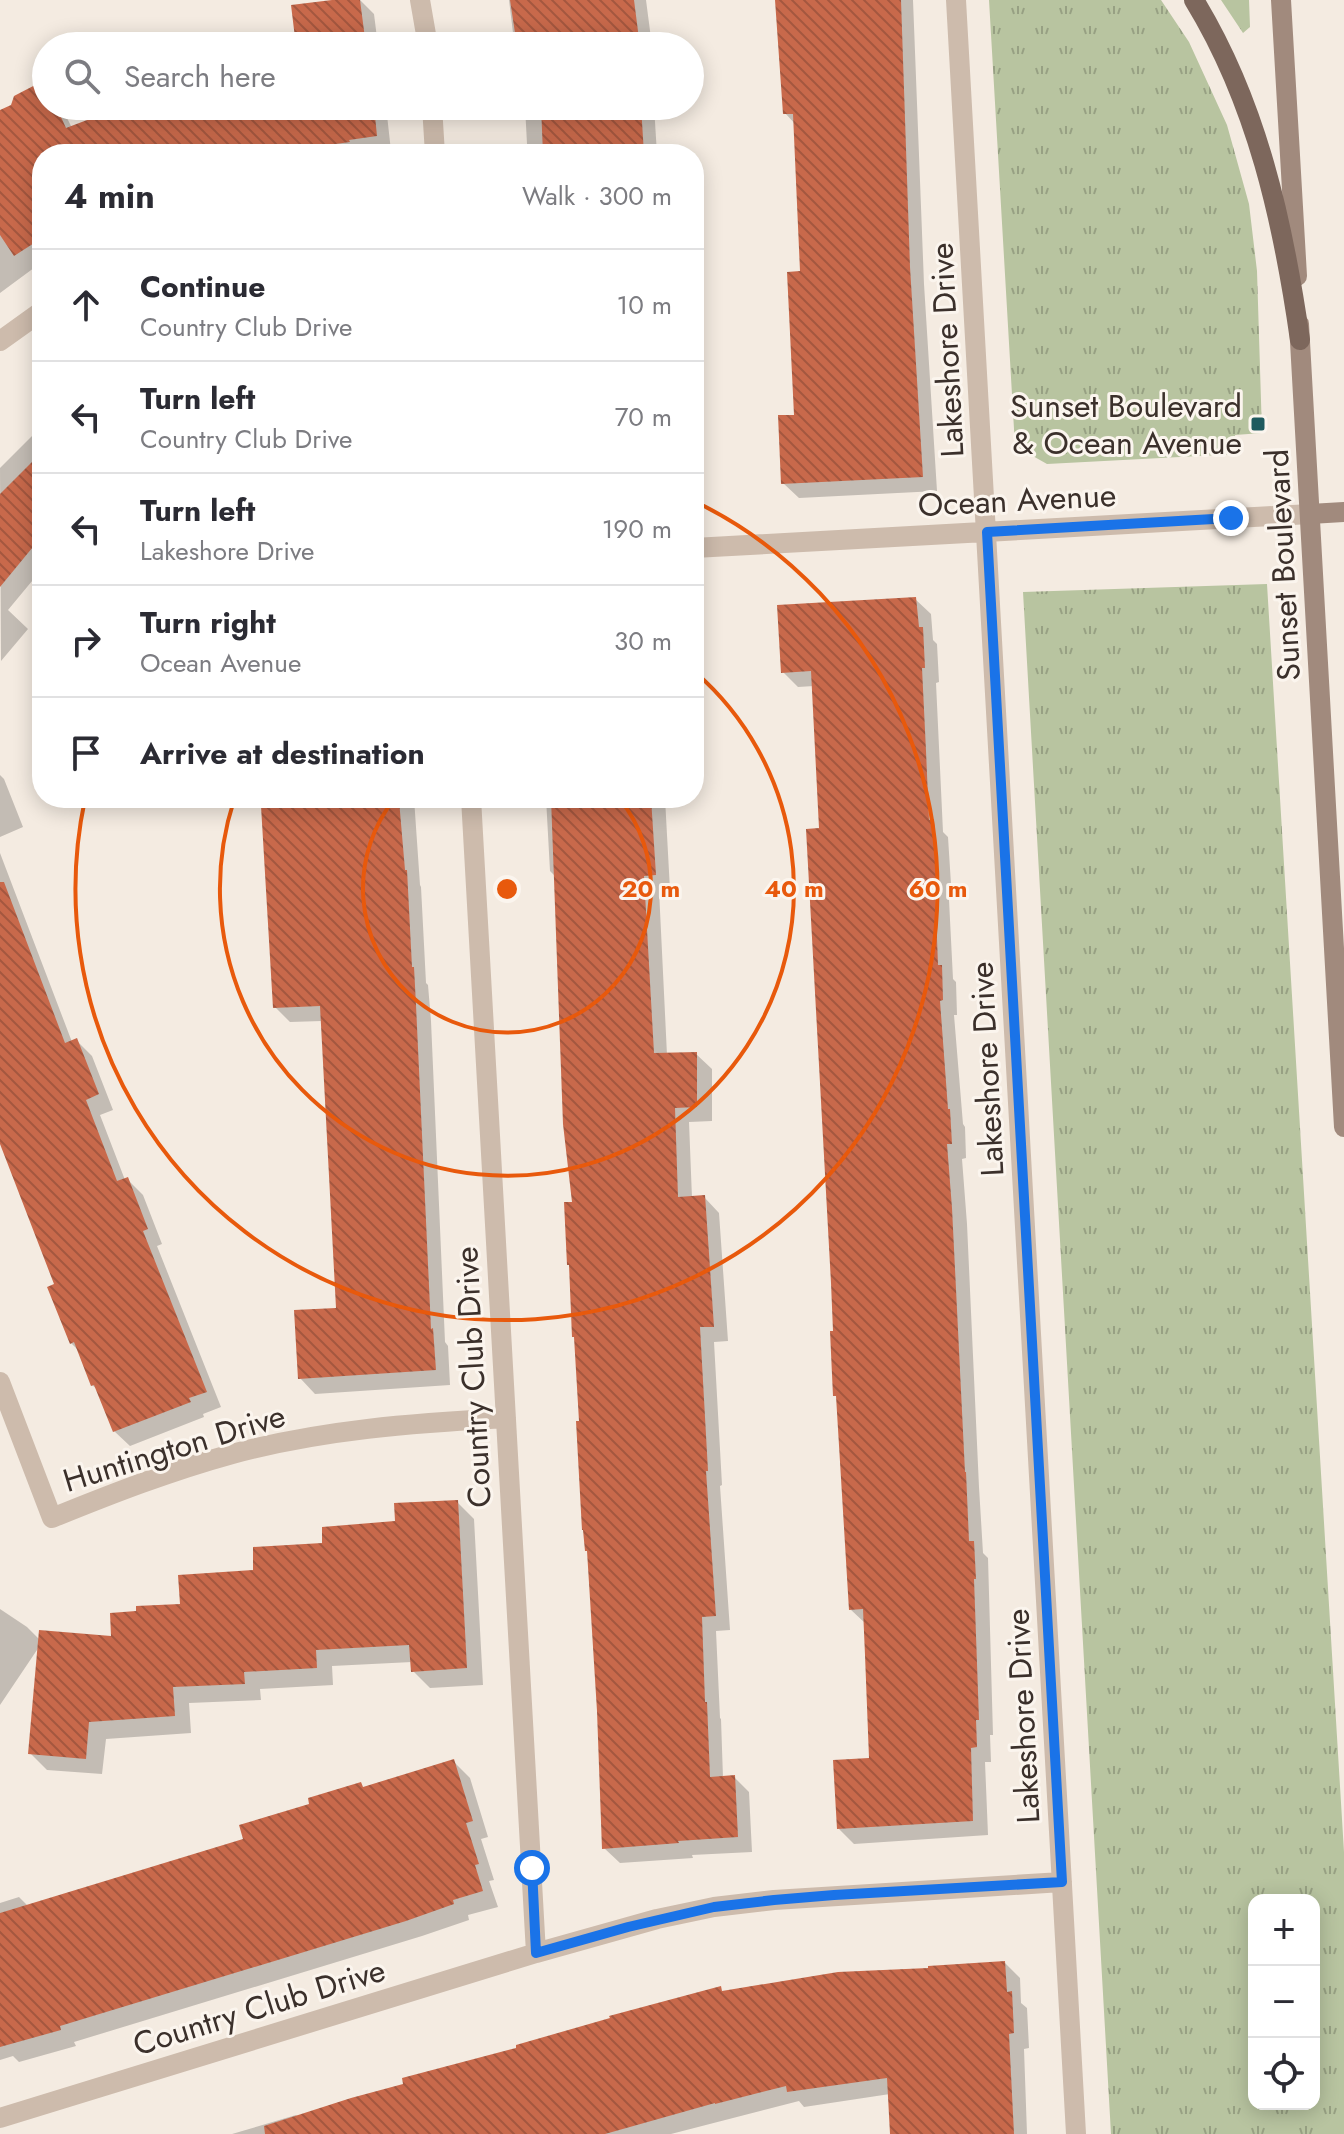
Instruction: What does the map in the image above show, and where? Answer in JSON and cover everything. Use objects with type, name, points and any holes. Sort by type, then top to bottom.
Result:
[{"type":"main road","points":[[1194,0],[1214,32],[1250,117],[1291,276],[1300,340]]},
{"type":"main road","name":"Sunset Boulevard","points":[[1281,0],[1344,1127]]},
{"type":"main road","name":"Ocean Avenue","points":[[1310,514],[1344,512]]},
{"type":"street","points":[[420,0],[426,32]]},
{"type":"street","name":"Lakeshore Drive","points":[[956,0],[1076,2134]]},
{"type":"street","points":[[433,120],[434,144]]},
{"type":"street","points":[[0,341],[32,318]]},
{"type":"street","name":"Ocean Avenue","points":[[704,547],[1310,514]]},
{"type":"street","name":"Country Club Drive","points":[[472,808],[536,1953]]},
{"type":"street","name":"Huntington Drive","points":[[0,1382],[52,1518],[170,1473],[232,1454],[294,1440],[416,1423],[506,1418]]},
{"type":"street","name":"Country Club Drive","points":[[0,2118],[536,1953],[657,1919],[729,1905],[834,1895],[1062,1882]]},
{"type":"green space","points":[[989,0],[1161,0],[1189,42],[1227,125],[1249,204],[1257,271],[1262,433],[1235,435],[1237,454],[1047,464],[1015,446]]},
{"type":"green space","points":[[1221,0],[1249,0],[1250,27],[1243,33]]},
{"type":"green space","points":[[1267,584],[1344,1852],[1344,2134],[1111,2134],[1023,592]]},
{"type":"building","points":[[360,0],[364,32],[294,32],[291,5]]},
{"type":"building","points":[[510,0],[634,0],[638,32],[515,32]]},
{"type":"building","points":[[775,0],[901,0],[910,267],[923,477],[781,484],[778,415],[794,415],[787,272],[800,271],[793,114],[783,114]]},
{"type":"building","points":[[32,87],[32,120],[62,120],[66,128],[87,120],[375,120],[377,136],[336,144],[32,144],[32,244],[14,256],[0,235],[0,110],[11,105],[14,96]]},
{"type":"building","points":[[542,120],[642,120],[643,144],[543,144]]},
{"type":"building","points":[[32,462],[32,548],[0,587],[0,494]]},
{"type":"building","points":[[916,597],[919,627],[923,627],[929,820],[934,819],[938,885],[935,886],[938,965],[942,965],[943,1000],[940,1001],[952,1144],[947,1144],[965,1472],[969,1541],[974,1541],[976,1579],[979,1720],[976,1720],[977,1747],[971,1748],[973,1821],[837,1829],[833,1760],[869,1758],[863,1609],[849,1610],[836,1396],[833,1396],[831,1283],[806,829],[819,828],[811,671],[781,673],[777,605]]},
{"type":"building","points":[[261,808],[400,808],[414,967],[431,1329],[436,1370],[298,1379],[294,1310],[336,1308],[320,1006],[273,1008]]},
{"type":"building","points":[[551,808],[652,808],[656,875],[644,876],[654,1053],[697,1052],[697,1107],[675,1108],[678,1197],[705,1195],[714,1327],[700,1327],[716,1616],[702,1617],[705,1702],[710,1777],[735,1775],[738,1837],[602,1849],[597,1711],[587,1551],[582,1530],[576,1421],[579,1421],[564,1202],[572,1202],[563,1124]]},
{"type":"building","points":[[0,882],[4,882],[65,1043],[77,1038],[99,1094],[86,1100],[117,1181],[128,1177],[148,1229],[143,1231],[207,1392],[189,1398],[191,1402],[113,1432],[74,1342],[70,1344],[47,1287],[54,1284],[0,1144]]},
{"type":"building","points":[[458,1500],[467,1668],[411,1672],[409,1645],[316,1650],[317,1668],[244,1672],[245,1684],[173,1687],[175,1716],[89,1722],[86,1759],[28,1754],[39,1630],[111,1636],[110,1613],[136,1611],[136,1606],[180,1604],[178,1575],[253,1570],[253,1547],[322,1543],[322,1527],[395,1521],[394,1503]]},
{"type":"building","points":[[454,1759],[473,1821],[466,1823],[479,1864],[475,1865],[483,1891],[453,1900],[454,1904],[406,1921],[0,2047],[0,1913],[243,1839],[239,1825],[309,1804],[308,1798],[361,1782],[363,1787]]},
{"type":"building","points":[[1005,1961],[1007,1992],[1012,1991],[1014,2033],[1009,2034],[1014,2134],[890,2134],[887,2078],[787,2092],[786,2086],[605,2134],[265,2134],[264,2126],[403,2084],[402,2078],[516,2048],[516,2045],[609,2016],[721,1986],[722,1991],[838,1972]]},
{"type":"place","name":"Sunset Boulevard & Ocean Avenue","points":[[1258,424]]},
{"type":"route","points":[[532,1868],[536,1953],[657,1919],[714,1907],[834,1895],[1062,1882],[987,532],[1231,518]]}]
